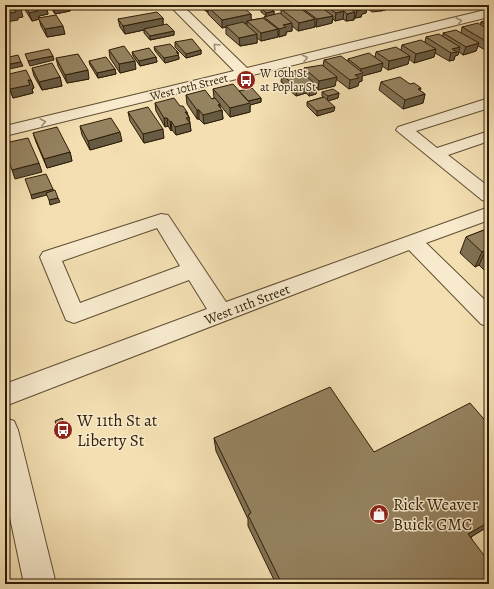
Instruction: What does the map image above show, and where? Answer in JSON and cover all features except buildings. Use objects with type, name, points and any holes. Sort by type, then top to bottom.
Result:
[{"type":"street","points":[[175,5],[244,73]]},
{"type":"street","name":"West 10th Street","points":[[149,82],[480,5]]},
{"type":"street","name":"West 10th Street","points":[[5,131],[489,13]]},
{"type":"street","points":[[428,17],[441,25]]},
{"type":"street","points":[[489,104],[404,130],[436,154],[481,180],[489,196]]},
{"type":"street","points":[[436,154],[489,136]]},
{"type":"street","name":"West 11th Street","points":[[5,395],[489,213]]},
{"type":"street","points":[[193,270],[74,314],[50,257],[161,220],[221,313]]},
{"type":"street","points":[[412,241],[489,318]]},
{"type":"street","points":[[5,430],[40,584]]},
{"type":"place","name":"W 10th St at Poplar St","points":[[246,80]]},
{"type":"place","name":"W 11th St at Liberty St","points":[[63,430]]},
{"type":"place","name":"Rick Weaver Buick GMC","points":[[379,514]]}]
